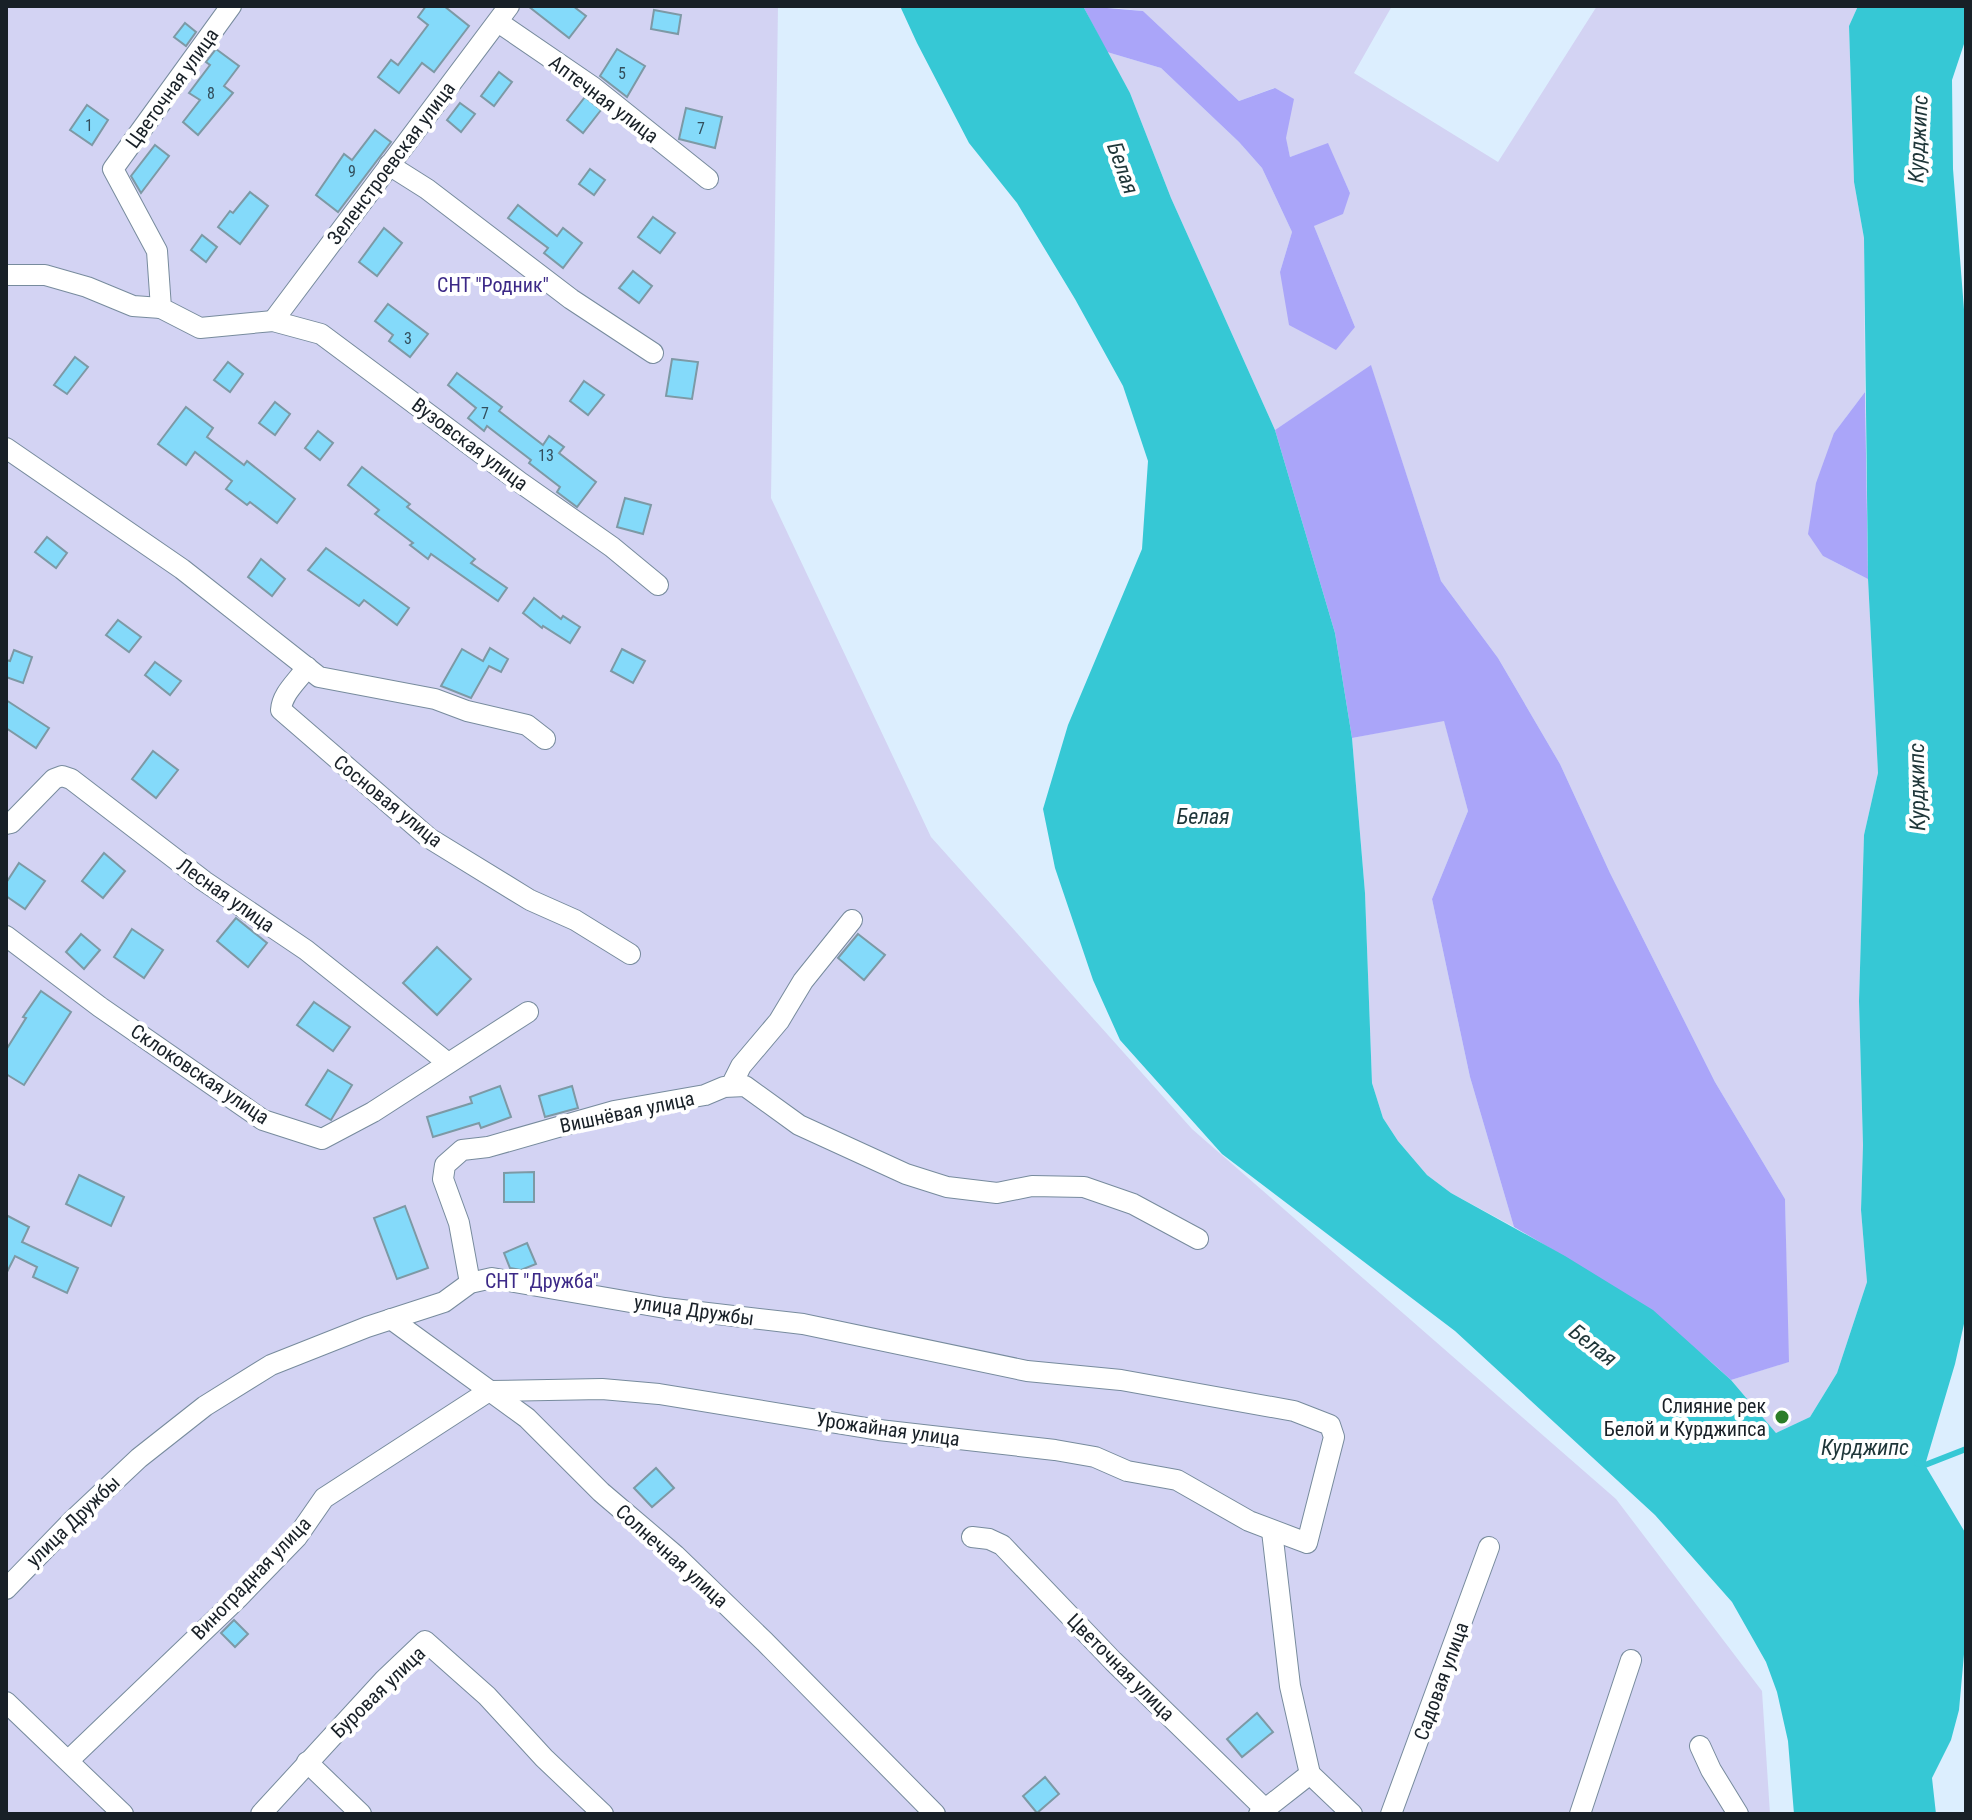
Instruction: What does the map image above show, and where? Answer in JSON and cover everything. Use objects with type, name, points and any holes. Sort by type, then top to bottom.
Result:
[{"type":"street","name":"Цветочная улица","points":[[161,308],[157,251],[113,169],[231,6]]},
{"type":"street","name":"Зеленстроевская улица","points":[[273,321],[504,14]]},
{"type":"street","name":"Аптечная улица","points":[[504,14],[708,179]]},
{"type":"street","points":[[389,165],[427,189],[571,299],[653,353]]},
{"type":"street","points":[[6,275],[45,275],[87,287],[133,306],[161,308],[200,328],[273,321]]},
{"type":"street","name":"Вузовская улица","points":[[273,321],[321,334],[612,547],[658,585]]},
{"type":"street","points":[[6,448],[182,569],[319,677],[435,699],[482,716],[527,725],[545,739]]},
{"type":"street","name":"Сосновая улица","points":[[307,667],[287,693],[281,710],[317,742],[429,838],[530,900],[575,920],[630,954]]},
{"type":"street","name":"Лесная улица","points":[[6,824],[11,823],[54,779],[62,776],[71,779],[204,881],[306,950],[448,1063]]},
{"type":"street","points":[[852,920],[803,981],[779,1021],[741,1066],[731,1086],[745,1086],[799,1125],[906,1174],[947,1187],[997,1193],[1032,1186],[1084,1187],[1133,1204],[1198,1239]]},
{"type":"street","name":"Склоковская улица","points":[[6,936],[100,1007],[263,1120],[322,1139],[373,1112],[528,1012]]},
{"type":"street","name":"Вишнёвая улица","points":[[470,1283],[459,1223],[443,1179],[445,1165],[462,1150],[488,1147],[614,1111],[705,1095],[731,1086]]},
{"type":"street","name":"улица Дружбы","points":[[6,1589],[139,1458],[205,1406],[271,1365],[444,1302],[470,1283],[492,1278],[665,1308],[803,1324],[1027,1371],[1121,1380],[1294,1411],[1330,1425],[1334,1437],[1329,1468],[1307,1543]]},
{"type":"street","name":"Солнечная улица","points":[[391,1319],[527,1418],[601,1492],[675,1555],[935,1814]]},
{"type":"street","name":"Урожайная улица","points":[[489,1391],[602,1389],[659,1394],[879,1430],[1095,1457],[1127,1471],[1177,1480],[1249,1521],[1307,1543]]},
{"type":"street","name":"Виноградная улица","points":[[69,1760],[238,1598],[297,1537],[324,1498],[489,1391]]},
{"type":"street","points":[[1272,1531],[1290,1686],[1310,1774],[1352,1814]]},
{"type":"street","name":"Цветочная улица","points":[[972,1537],[989,1539],[1002,1545],[1262,1812],[1310,1774]]},
{"type":"street","name":"Садовая улица","points":[[1391,1814],[1489,1547]]},
{"type":"street","name":"Буровая улица","points":[[261,1814],[384,1680],[425,1641],[487,1696],[544,1758],[603,1814]]},
{"type":"street","points":[[1580,1814],[1631,1660]]},
{"type":"street","points":[[6,1702],[123,1814]]},
{"type":"street","points":[[1700,1746],[1738,1814]]},
{"type":"street","points":[[307,1762],[361,1814]]},
{"type":"green space","name":"СНТ \"Дружба\"","points":[[6,6],[778,6],[771,498],[931,837],[1192,1129],[1616,1499],[1762,1691],[1770,1814],[6,1814]]},
{"type":"green space","points":[[1095,6],[1392,6],[1354,73],[1498,162],[1597,6],[1858,6],[1849,26],[1854,182],[1864,238],[1865,392],[1834,433],[1823,556],[1868,579],[1878,773],[1864,835],[1859,1001],[1863,1145],[1861,1210],[1867,1282],[1837,1373],[1810,1417],[1776,1433],[1731,1380],[1788,1362],[1785,1199],[1715,1082],[1610,873],[1560,764],[1498,658],[1441,581],[1371,366],[1275,430],[1171,198],[1130,93],[1107,52],[1161,68],[1239,142],[1262,168],[1292,232],[1280,272],[1355,327],[1314,226],[1350,193],[1328,144],[1290,157],[1274,88],[1239,101],[1143,11]]},
{"type":"green space","points":[[1444,720],[1468,811],[1432,899],[1470,1077],[1514,1227],[1451,1193],[1427,1175],[1383,1118],[1372,1083],[1365,893],[1352,738]]},
{"type":"shaded area","points":[[1083,6],[1143,11],[1239,101],[1275,88],[1294,99],[1286,138],[1290,157],[1328,143],[1350,193],[1343,214],[1314,226],[1355,327],[1336,350],[1289,325],[1280,272],[1292,232],[1262,168],[1161,68],[1107,52]]},
{"type":"shaded area","points":[[1371,365],[1441,581],[1498,658],[1560,764],[1610,873],[1715,1082],[1785,1199],[1789,1362],[1731,1380],[1681,1337],[1627,1298],[1514,1227],[1470,1077],[1432,899],[1468,811],[1444,721],[1352,738],[1335,633],[1275,430]]},
{"type":"shaded area","points":[[1865,392],[1868,579],[1823,556],[1808,534],[1816,483],[1834,433]]},
{"type":"water","name":"Белая","points":[[900,6],[1083,6],[1130,93],[1171,198],[1275,430],[1335,633],[1352,738],[1365,893],[1372,1083],[1383,1118],[1427,1175],[1451,1193],[1565,1256],[1653,1310],[1731,1380],[1776,1433],[1810,1417],[1837,1373],[1867,1282],[1861,1210],[1863,1145],[1859,1001],[1864,835],[1878,773],[1868,579],[1864,238],[1854,182],[1849,26],[1858,6],[1966,6],[1966,38],[1952,80],[1953,169],[1966,335],[1966,1315],[1925,1465],[1966,1534],[1966,1632],[1959,1710],[1951,1740],[1932,1778],[1936,1814],[1794,1814],[1788,1741],[1777,1692],[1766,1662],[1732,1602],[1655,1515],[1455,1331],[1222,1154],[1120,1040],[1093,980],[1055,868],[1043,809],[1068,725],[1142,549],[1148,461],[1123,386],[1017,203],[969,143]]},
{"type":"building","points":[[426,6],[444,6],[469,26],[434,72],[422,63],[399,93],[378,77],[391,60],[398,65],[428,25],[418,17]]},
{"type":"building","points":[[528,6],[573,6],[586,16],[569,38]]},
{"type":"building","points":[[654,10],[681,15],[678,34],[651,29]]},
{"type":"building","points":[[185,23],[196,32],[186,46],[174,37]]},
{"type":"building","points":[[216,49],[239,66],[224,86],[233,93],[198,135],[183,122],[200,100],[189,93],[210,65],[206,62]]},
{"type":"building","points":[[617,49],[645,66],[627,97],[600,76]]},
{"type":"building","points":[[499,72],[512,82],[494,106],[481,96]]},
{"type":"building","points":[[585,97],[601,110],[583,133],[567,120]]},
{"type":"building","points":[[460,103],[475,114],[461,132],[447,120]]},
{"type":"building","points":[[87,105],[108,120],[92,145],[70,130]]},
{"type":"building","points":[[686,108],[722,117],[715,148],[679,139]]},
{"type":"building","points":[[375,130],[391,142],[338,212],[316,195],[344,154],[352,160]]},
{"type":"building","points":[[155,145],[169,156],[141,193],[131,176]]},
{"type":"building","points":[[590,169],[605,180],[594,195],[579,184]]},
{"type":"building","points":[[250,192],[268,206],[240,244],[218,227]]},
{"type":"building","points":[[518,205],[557,236],[563,228],[582,243],[563,268],[544,253],[548,248],[508,218]]},
{"type":"building","points":[[653,217],[675,233],[660,253],[638,237]]},
{"type":"building","points":[[384,228],[402,243],[377,276],[359,262]]},
{"type":"building","points":[[202,235],[217,247],[206,262],[191,250]]},
{"type":"building","points":[[633,271],[652,286],[639,303],[619,288]]},
{"type":"building","points":[[388,304],[428,334],[410,357],[389,341],[393,335],[375,321]]},
{"type":"building","points":[[75,357],[88,367],[67,394],[54,385]]},
{"type":"building","points":[[672,359],[698,362],[692,399],[666,396]]},
{"type":"building","points":[[228,362],[243,374],[230,392],[214,380]]},
{"type":"building","points":[[457,373],[502,407],[499,411],[543,445],[549,436],[564,447],[559,453],[596,482],[577,507],[557,492],[560,487],[529,463],[531,460],[487,426],[484,431],[468,418],[476,408],[448,385]]},
{"type":"building","points":[[584,381],[604,395],[588,415],[570,401]]},
{"type":"building","points":[[275,402],[290,414],[275,435],[259,423]]},
{"type":"building","points":[[186,407],[213,428],[207,437],[244,465],[247,461],[295,499],[277,523],[250,502],[247,505],[226,489],[232,481],[195,452],[186,465],[158,444]]},
{"type":"building","points":[[318,431],[333,443],[320,460],[305,448]]},
{"type":"building","points":[[362,467],[410,504],[407,507],[475,559],[471,563],[507,588],[498,601],[431,554],[428,559],[410,545],[413,543],[375,514],[379,510],[348,485]]},
{"type":"building","points":[[625,498],[651,505],[643,534],[617,527]]},
{"type":"building","points":[[47,537],[67,553],[56,568],[35,552]]},
{"type":"building","points":[[326,548],[409,608],[397,625],[364,600],[359,606],[308,570]]},
{"type":"building","points":[[261,559],[285,579],[272,596],[248,577]]},
{"type":"building","points":[[534,598],[561,619],[563,616],[580,627],[570,643],[542,628],[523,613]]},
{"type":"building","points":[[118,620],[141,637],[129,652],[106,635]]},
{"type":"building","points":[[490,648],[508,659],[501,672],[489,666],[471,698],[441,686],[462,649],[483,661]]},
{"type":"building","points":[[622,649],[645,661],[633,683],[611,671]]},
{"type":"building","points":[[14,650],[32,657],[23,683],[6,677],[6,660],[10,661]]},
{"type":"building","points":[[155,662],[181,681],[170,695],[145,675]]},
{"type":"building","points":[[6,700],[49,728],[36,748],[6,728]]},
{"type":"building","points":[[153,751],[178,770],[156,798],[132,779]]},
{"type":"building","points":[[104,853],[125,871],[103,898],[82,881]]},
{"type":"building","points":[[19,863],[45,881],[25,909],[6,896],[6,883]]},
{"type":"building","points":[[236,918],[267,943],[248,967],[217,941]]},
{"type":"building","points":[[132,929],[163,950],[144,978],[114,957]]},
{"type":"building","points":[[81,934],[100,950],[84,969],[66,952]]},
{"type":"building","points":[[858,934],[885,955],[864,980],[838,958]]},
{"type":"building","points":[[437,947],[471,979],[437,1015],[403,983]]},
{"type":"building","points":[[41,991],[71,1012],[24,1085],[6,1074],[6,1050]]},
{"type":"building","points":[[314,1002],[350,1027],[333,1051],[297,1025]]},
{"type":"building","points":[[328,1070],[352,1085],[331,1120],[306,1105]]},
{"type":"building","points":[[500,1086],[511,1117],[481,1128],[479,1123],[433,1137],[427,1117],[472,1103],[470,1097]]},
{"type":"building","points":[[572,1086],[578,1108],[545,1117],[539,1096]]},
{"type":"building","points":[[534,1172],[534,1202],[504,1202],[504,1173]]},
{"type":"building","points":[[79,1175],[124,1197],[111,1226],[66,1204]]},
{"type":"building","points":[[405,1206],[428,1268],[397,1279],[374,1218]]},
{"type":"building","points":[[6,1215],[29,1227],[22,1242],[78,1268],[67,1293],[33,1277],[37,1267],[15,1256],[6,1274]]},
{"type":"building","points":[[527,1243],[536,1264],[521,1270],[510,1268],[504,1253]]},
{"type":"building","points":[[656,1468],[674,1488],[652,1507],[634,1488]]},
{"type":"building","points":[[234,1620],[248,1634],[235,1647],[221,1633]]},
{"type":"building","points":[[1257,1713],[1273,1732],[1242,1757],[1227,1739]]},
{"type":"building","points":[[1045,1777],[1059,1794],[1037,1813],[1023,1796]]},
{"type":"waterway","name":"Курджипс","points":[[1917,1463],[1925,1465],[1966,1449]]},
{"type":"place","name":"Слияние рек Белой и Курджипса","points":[[1782,1417]]},
{"type":"park label","name":"СНТ \"Родник\"","points":[[493,285]]}]
